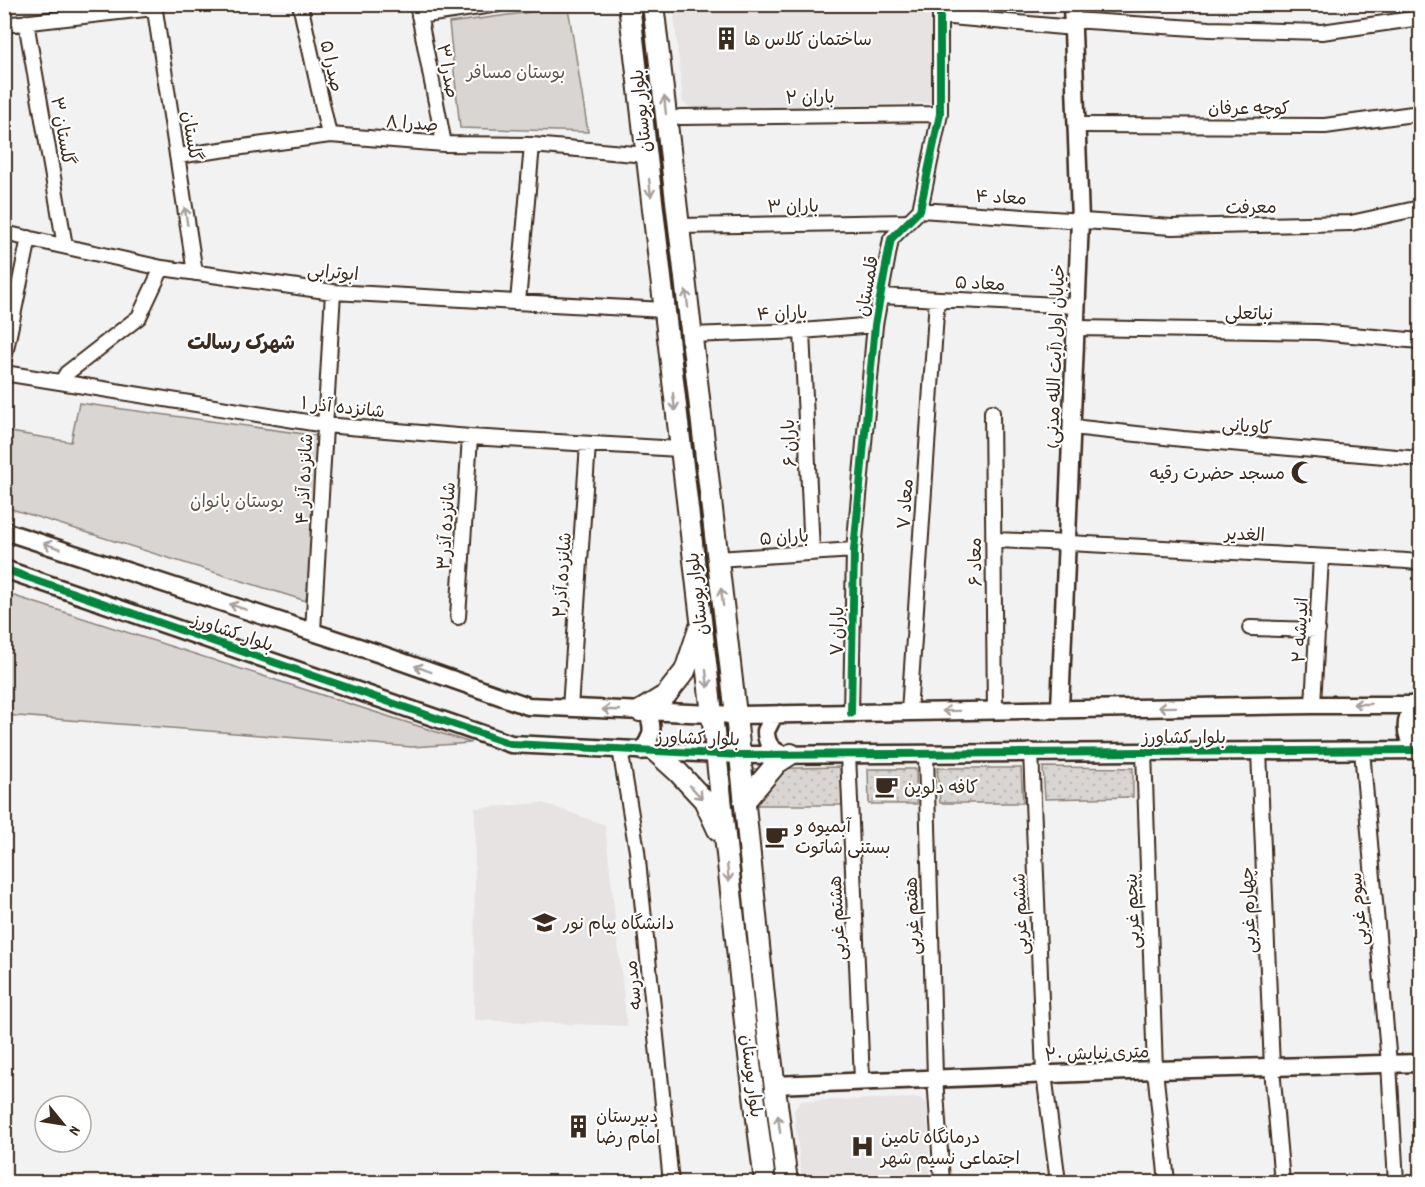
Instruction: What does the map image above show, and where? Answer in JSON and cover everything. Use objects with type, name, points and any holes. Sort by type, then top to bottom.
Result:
[{"type":"main road","name":"بلوار بوستان","points":[[629,4],[765,1182]]},
{"type":"main road","name":"بلوار بوستان","points":[[653,4],[736,715],[774,1085],[787,1182]]},
{"type":"main road","points":[[670,371],[695,368]]},
{"type":"main road","points":[[643,711],[666,695],[685,671],[701,623]]},
{"type":"main road","points":[[648,751],[677,771],[704,800],[725,843]]},
{"type":"main road","points":[[744,802],[772,768],[787,754]]},
{"type":"street","name":"صدرا ۵","points":[[300,4],[329,135]]},
{"type":"street","points":[[418,10],[499,4]]},
{"type":"street","points":[[4,25],[154,6]]},
{"type":"street","name":"گلستان","points":[[154,6],[195,273]]},
{"type":"street","name":"صدرا ۳","points":[[418,10],[444,144]]},
{"type":"street","points":[[920,210],[940,114],[940,10],[1073,17],[1209,29],[1322,32],[1420,18]]},
{"type":"street","name":"خیابان اول (آیت الله مدنی)","points":[[1060,709],[1080,220],[1073,17]]},
{"type":"street","name":"گلستان ۳","points":[[26,22],[65,246]]},
{"type":"street","name":"کوچه عرفان","points":[[1077,125],[1325,126],[1420,113]]},
{"type":"street","name":"باران ۲","points":[[681,117],[940,114]]},
{"type":"street","name":"صدرا ۸","points":[[177,156],[329,135],[444,144],[532,145],[646,155]]},
{"type":"street","points":[[518,302],[532,145]]},
{"type":"street","name":"معرفت","points":[[1080,220],[1172,227],[1351,223],[1420,208]]},
{"type":"street","name":"معاد ۴","points":[[920,210],[1080,220]]},
{"type":"street","name":"قلمستان","points":[[854,550],[875,325],[891,239],[920,210]]},
{"type":"street","name":"باران ۳","points":[[678,226],[908,222]]},
{"type":"street","name":"ابوترابی","points":[[4,233],[162,268],[333,292],[664,310]]},
{"type":"street","points":[[4,358],[29,238]]},
{"type":"street","points":[[62,381],[67,374],[139,316],[162,268]]},
{"type":"street","name":"شانزده آذر ۴","points":[[313,632],[333,292]]},
{"type":"street","name":"معاد ۵","points":[[880,296],[1077,306]]},
{"type":"street","name":"معاد ۷","points":[[909,712],[937,299]]},
{"type":"street","name":"باران ۴","points":[[691,335],[802,331],[875,325]]},
{"type":"street","name":"نباتعلی","points":[[1076,328],[1318,332],[1420,341]]},
{"type":"street","name":"باران ۶","points":[[802,331],[812,553]]},
{"type":"street","name":"شانزده آذر ۱","points":[[4,373],[325,425],[470,437],[680,449]]},
{"type":"street","name":"معاد ۶","points":[[992,412],[995,710]]},
{"type":"street","name":"کاویانی","points":[[1072,427],[1420,459]]},
{"type":"street","name":"شانزده آذر۳","points":[[458,617],[470,437]]},
{"type":"street","name":"شانزده آذر۲","points":[[570,708],[588,444]]},
{"type":"street","name":"بلوار کشاورز","points":[[4,531],[313,632],[528,706],[736,715],[1417,704]]},
{"type":"street","name":"الغدیر","points":[[993,540],[1067,542],[1420,562]]},
{"type":"street","name":"باران ۵","points":[[717,559],[854,550]]},
{"type":"street","name":"باران ۷","points":[[851,713],[854,550]]},
{"type":"street","name":"اندیشه ۲","points":[[1313,705],[1321,557]]},
{"type":"street","name":"بلوار کشاورز","points":[[4,569],[512,744],[740,755],[1418,750]]},
{"type":"street","points":[[1250,628],[1318,630]]},
{"type":"street","points":[[1417,704],[1408,716],[1406,728],[1408,740],[1418,750]]},
{"type":"street","points":[[643,711],[652,728],[648,751]]},
{"type":"street","points":[[780,714],[773,717],[766,731],[769,746],[775,751],[787,754]]},
{"type":"street","name":"مدرسه","points":[[620,749],[638,850],[671,1182]]},
{"type":"street","name":"سوم غربی","points":[[1362,750],[1389,1064],[1396,1182]]},
{"type":"street","name":"چهارم غربی","points":[[1259,751],[1272,1068],[1282,1182]]},
{"type":"street","name":"ششم غربی","points":[[1031,752],[1044,1074],[1058,1182]]},
{"type":"street","name":"پنجم غربی","points":[[1144,752],[1155,1070],[1167,1182]]},
{"type":"street","name":"هشتم غربی","points":[[848,754],[862,1080]]},
{"type":"street","name":"هفتم غربی","points":[[926,754],[935,1077],[942,1182]]},
{"type":"street","name":"۲۰ متری نیایش","points":[[774,1085],[935,1077],[1420,1063]]},
{"type":"shaded area","points":[[673,5],[930,5],[935,97],[930,103],[695,110],[683,103]]},
{"type":"shaded area","name":"دانشگاه پیام نور","points":[[543,803],[605,825],[627,1026],[474,1020],[475,808]]},
{"type":"shaded area","name":"درمانگاه تامین اجتماعی نسیم شهر","points":[[920,1098],[927,1104],[930,1182],[802,1182],[794,1111],[801,1101]]},
{"type":"green space","name":"بوستان مسافر","points":[[568,7],[588,132],[460,128],[449,23]]},
{"type":"green space","name":"بوستان بانوان","points":[[79,403],[326,437],[306,601],[5,507],[4,431],[71,442]]},
{"type":"green space","points":[[4,593],[471,743],[412,747],[5,715]]},
{"type":"green space","points":[[840,767],[843,805],[755,805],[752,769]]},
{"type":"green space","points":[[1043,767],[1133,768],[1133,797],[1045,799]]},
{"type":"green space","points":[[937,768],[1021,768],[1023,803],[940,803]]},
{"type":"green space","points":[[868,769],[916,769],[917,804],[869,804]]},
{"type":"cycle path","points":[[851,713],[854,550],[875,325],[891,239],[920,210],[940,114],[940,4]]},
{"type":"cycle path","points":[[4,569],[511,744],[740,755],[1420,750]]},
{"type":"place","name":"ساختمان کلاس ها","points":[[726,39]]},
{"type":"place","name":"مسجد حضرت رقیه","points":[[1303,473]]},
{"type":"place","name":"کافه دلوین","points":[[886,787]]},
{"type":"place","name":"آبمیوه و بستنی شاتوت","points":[[777,836]]},
{"type":"place","name":"دانشگاه پیام نور","points":[[545,923]]},
{"type":"place","name":"دبیرستان امام رضا","points":[[578,1126]]},
{"type":"place","name":"درمانگاه تامین اجتماعی نسیم شهر","points":[[863,1147]]},
{"type":"district","name":"شهرک رسالت","points":[[241,342]]}]
